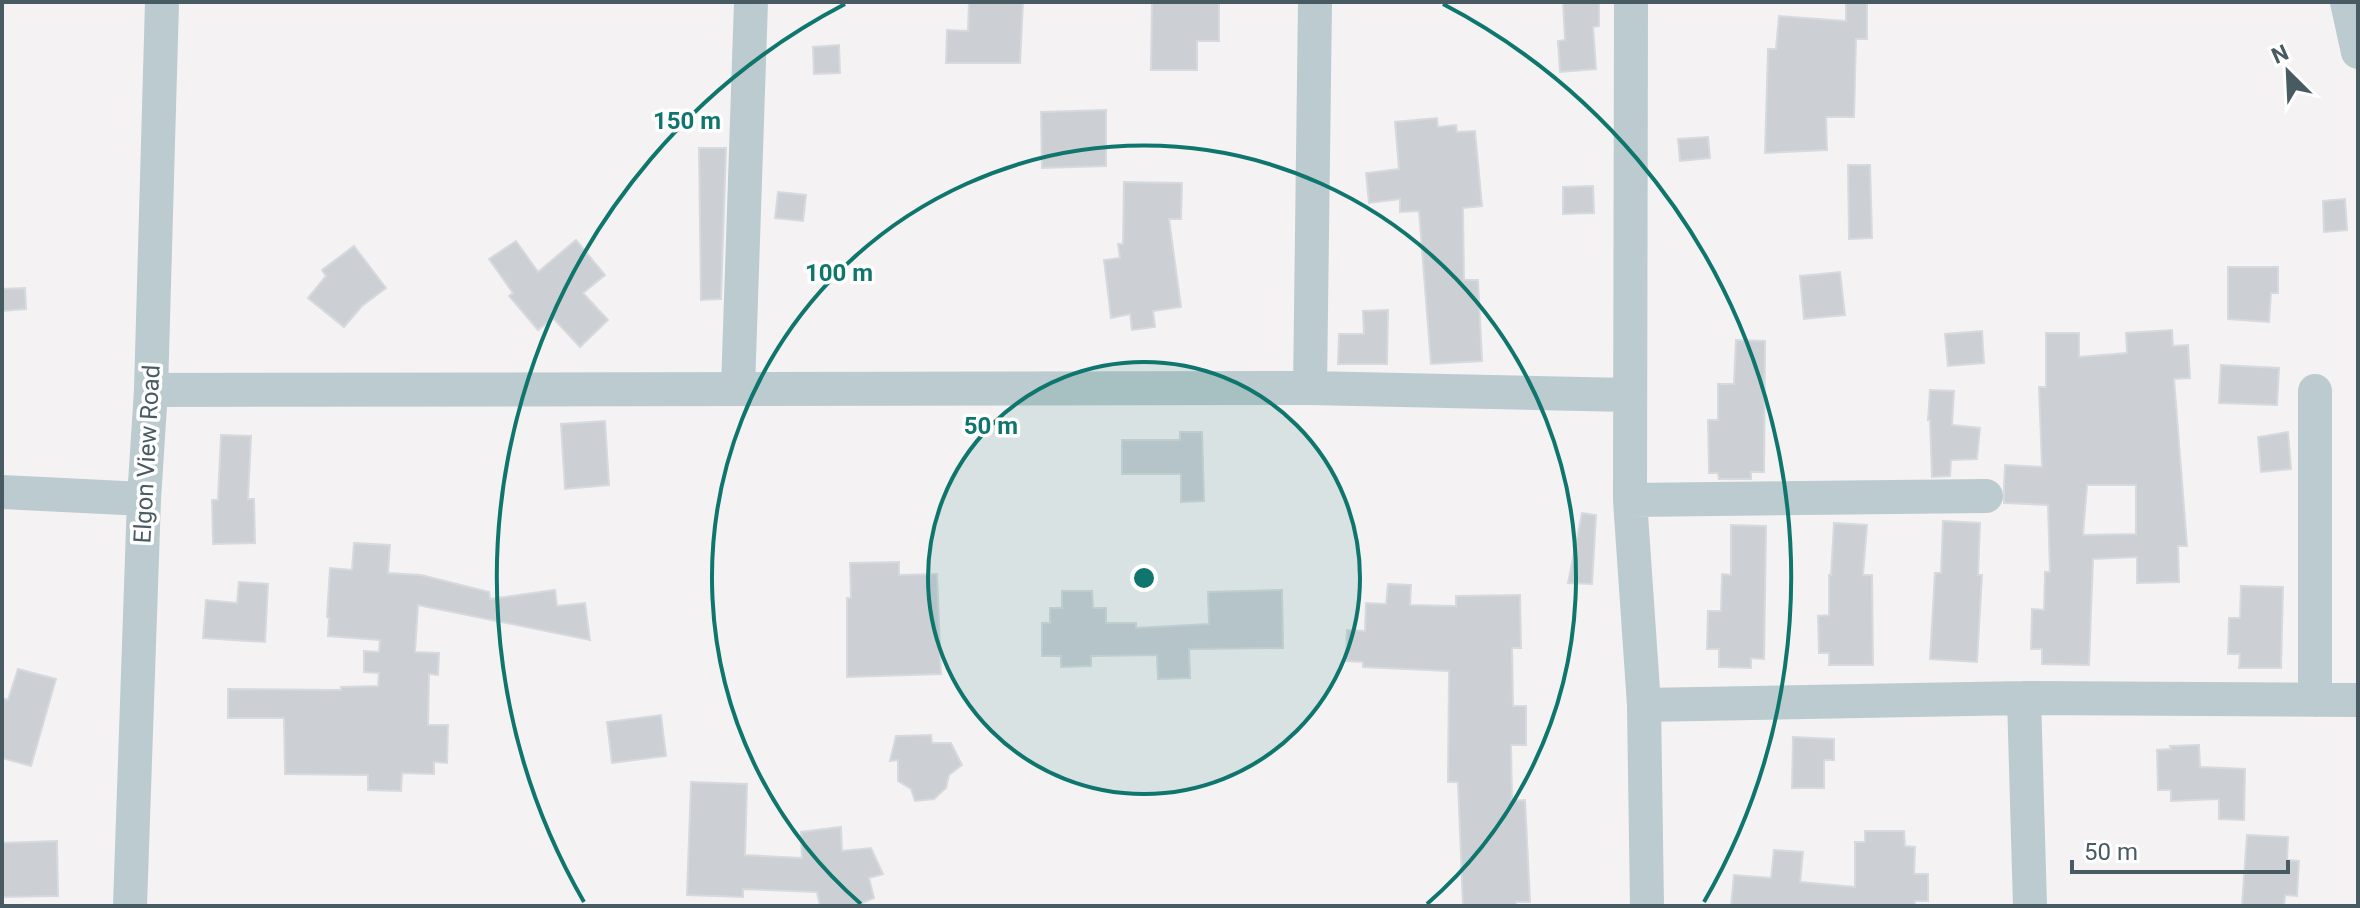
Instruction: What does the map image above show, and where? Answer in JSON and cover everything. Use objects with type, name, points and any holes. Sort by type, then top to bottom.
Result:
[{"type":"street","name":"Elgon View Road","points":[[130,906],[144,499],[151,390],[162,2]]},
{"type":"street","points":[[738,388],[751,2]]},
{"type":"street","points":[[1310,388],[1315,2]]},
{"type":"street","points":[[1631,2],[1630,500],[1644,705],[1647,906]]},
{"type":"street","points":[[2347,2],[2358,52]]},
{"type":"street","points":[[151,390],[1310,388],[1629,395]]},
{"type":"street","points":[[2315,391],[2315,700]]},
{"type":"street","points":[[2,492],[144,499]]},
{"type":"street","points":[[1630,500],[1986,496]]},
{"type":"street","points":[[2024,698],[2030,906]]},
{"type":"street","points":[[1644,705],[2024,698],[2358,700]]},
{"type":"building","points":[[969,2],[1023,2],[1020,63],[946,63],[947,30],[968,31]]},
{"type":"building","points":[[1152,2],[1219,2],[1219,41],[1197,41],[1197,70],[1151,70]]},
{"type":"building","points":[[1563,2],[1599,2],[1599,26],[1593,27],[1596,69],[1560,72],[1558,41],[1565,40]]},
{"type":"building","points":[[1846,2],[1867,2],[1867,39],[1856,39],[1854,117],[1826,117],[1827,150],[1765,153],[1768,49],[1776,49],[1779,16],[1846,21]]},
{"type":"building","points":[[839,45],[840,73],[814,74],[813,47]]},
{"type":"building","points":[[1106,110],[1106,166],[1042,168],[1041,112]]},
{"type":"building","points":[[1437,118],[1438,127],[1456,125],[1457,132],[1475,131],[1482,206],[1463,208],[1464,280],[1478,280],[1482,361],[1431,364],[1419,211],[1400,212],[1400,199],[1369,203],[1366,173],[1399,169],[1395,122]]},
{"type":"building","points":[[1708,137],[1710,158],[1680,161],[1678,139]]},
{"type":"building","points":[[699,148],[726,148],[721,299],[701,300]]},
{"type":"building","points":[[1848,165],[1870,165],[1872,238],[1849,239]]},
{"type":"building","points":[[1124,182],[1182,183],[1181,219],[1169,219],[1181,307],[1153,311],[1155,327],[1132,330],[1130,314],[1111,318],[1104,260],[1120,258],[1118,244],[1123,244]]},
{"type":"building","points":[[1593,186],[1594,213],[1563,214],[1563,187]]},
{"type":"building","points":[[778,192],[806,195],[803,221],[775,218]]},
{"type":"building","points":[[2345,199],[2347,230],[2324,232],[2323,201]]},
{"type":"building","points":[[576,240],[605,275],[583,293],[608,320],[580,347],[553,318],[538,330],[509,296],[513,293],[489,259],[516,241],[538,272]]},
{"type":"building","points":[[354,246],[386,288],[362,306],[344,327],[308,298],[326,276],[322,270]]},
{"type":"building","points":[[2228,267],[2278,267],[2278,293],[2271,293],[2269,322],[2228,319]]},
{"type":"building","points":[[1840,272],[1845,315],[1804,319],[1800,276]]},
{"type":"building","points":[[25,288],[26,309],[2,311],[2,289]]},
{"type":"building","points":[[1388,310],[1387,364],[1338,364],[1339,334],[1364,334],[1363,311]]},
{"type":"building","points":[[2172,330],[2173,346],[2188,345],[2190,378],[2174,379],[2187,546],[2178,546],[2179,582],[2137,583],[2137,557],[2093,559],[2089,665],[2042,664],[2042,649],[2031,649],[2032,609],[2044,610],[2045,572],[2050,572],[2048,505],[2004,503],[2005,465],[2042,467],[2039,387],[2046,387],[2046,333],[2079,333],[2079,357],[2127,353],[2126,333]],"holes":[[[2087,485],[2136,485],[2136,534],[2083,535]]]},
{"type":"building","points":[[1982,331],[1984,363],[1948,366],[1945,334]]},
{"type":"building","points":[[1736,340],[1765,341],[1764,472],[1751,472],[1751,479],[1719,479],[1718,473],[1709,473],[1708,420],[1718,420],[1718,384],[1734,384]]},
{"type":"building","points":[[2221,365],[2279,368],[2277,405],[2219,403]]},
{"type":"building","points":[[1930,390],[1954,391],[1952,425],[1980,428],[1977,459],[1951,460],[1950,476],[1932,477],[1928,420]]},
{"type":"building","points":[[605,421],[609,485],[565,489],[561,424]]},
{"type":"building","points":[[1180,432],[1202,432],[1204,501],[1181,502],[1181,474],[1122,474],[1122,440],[1180,440]]},
{"type":"building","points":[[2288,432],[2291,469],[2261,472],[2258,437]]},
{"type":"building","points":[[221,435],[251,436],[248,499],[254,499],[255,543],[213,544],[212,500],[218,500]]},
{"type":"building","points":[[1582,513],[1596,515],[1592,584],[1568,583]]},
{"type":"building","points":[[1943,521],[1980,523],[1978,575],[1982,575],[1977,662],[1930,659],[1935,573],[1941,573]]},
{"type":"building","points":[[1834,523],[1867,525],[1863,575],[1872,575],[1873,665],[1829,665],[1829,653],[1819,653],[1818,616],[1829,615]]},
{"type":"building","points":[[1731,525],[1766,526],[1764,659],[1751,658],[1751,668],[1719,667],[1719,649],[1707,649],[1708,611],[1721,611],[1722,574],[1731,575]]},
{"type":"building","points":[[354,543],[390,545],[388,573],[421,575],[489,592],[490,599],[555,590],[557,606],[585,603],[590,640],[418,605],[415,652],[439,653],[438,675],[429,674],[428,725],[448,725],[447,763],[434,762],[434,774],[402,773],[401,791],[368,790],[368,775],[285,774],[284,718],[228,718],[228,689],[341,690],[341,687],[378,686],[379,673],[364,672],[364,651],[379,652],[380,640],[328,636],[330,568],[352,570]]},
{"type":"building","points":[[899,562],[899,575],[937,574],[941,674],[847,677],[850,563]]},
{"type":"building","points":[[239,582],[268,584],[265,642],[203,638],[206,600],[237,603]]},
{"type":"building","points":[[1388,584],[1411,585],[1410,605],[1456,606],[1456,596],[1520,595],[1521,648],[1512,648],[1513,706],[1526,706],[1526,745],[1511,745],[1512,801],[1525,800],[1530,902],[1516,902],[1516,906],[1463,906],[1458,782],[1448,782],[1449,671],[1363,667],[1363,662],[1346,661],[1347,630],[1365,631],[1366,603],[1386,604]]},
{"type":"building","points":[[2241,586],[2283,587],[2281,668],[2239,668],[2240,654],[2228,654],[2229,618],[2240,618]]},
{"type":"building","points":[[1282,590],[1283,648],[1189,649],[1190,678],[1158,679],[1157,655],[1091,656],[1091,666],[1061,667],[1061,656],[1042,656],[1042,623],[1050,623],[1050,608],[1062,608],[1062,591],[1092,591],[1093,608],[1106,608],[1106,623],[1136,623],[1136,628],[1209,624],[1208,592]]},
{"type":"building","points":[[18,669],[56,679],[31,766],[2,758],[2,698],[8,700]]},
{"type":"building","points":[[661,715],[666,756],[612,763],[607,722]]},
{"type":"building","points":[[931,735],[932,743],[951,743],[962,765],[949,775],[946,788],[934,799],[915,801],[911,789],[898,781],[898,760],[890,761],[896,736]]},
{"type":"building","points":[[1793,737],[1834,739],[1834,760],[1824,760],[1824,788],[1792,788]]},
{"type":"building","points":[[2199,745],[2200,767],[2245,769],[2244,820],[2219,819],[2219,799],[2171,801],[2171,790],[2158,790],[2157,750],[2171,749],[2170,746]]},
{"type":"building","points":[[691,782],[747,784],[745,855],[802,858],[801,832],[841,827],[842,851],[871,848],[883,874],[869,878],[874,898],[856,906],[820,906],[817,892],[743,889],[743,897],[687,895]]},
{"type":"building","points":[[1865,831],[1904,831],[1905,846],[1915,847],[1914,874],[1928,874],[1928,901],[1915,901],[1915,906],[1731,906],[1734,875],[1771,878],[1774,850],[1803,852],[1800,882],[1855,887],[1855,842],[1865,842]]},
{"type":"building","points":[[2247,835],[2288,837],[2287,860],[2299,861],[2297,896],[2285,895],[2284,906],[2242,906]]},
{"type":"building","points":[[57,841],[58,896],[2,897],[2,843]]}]
